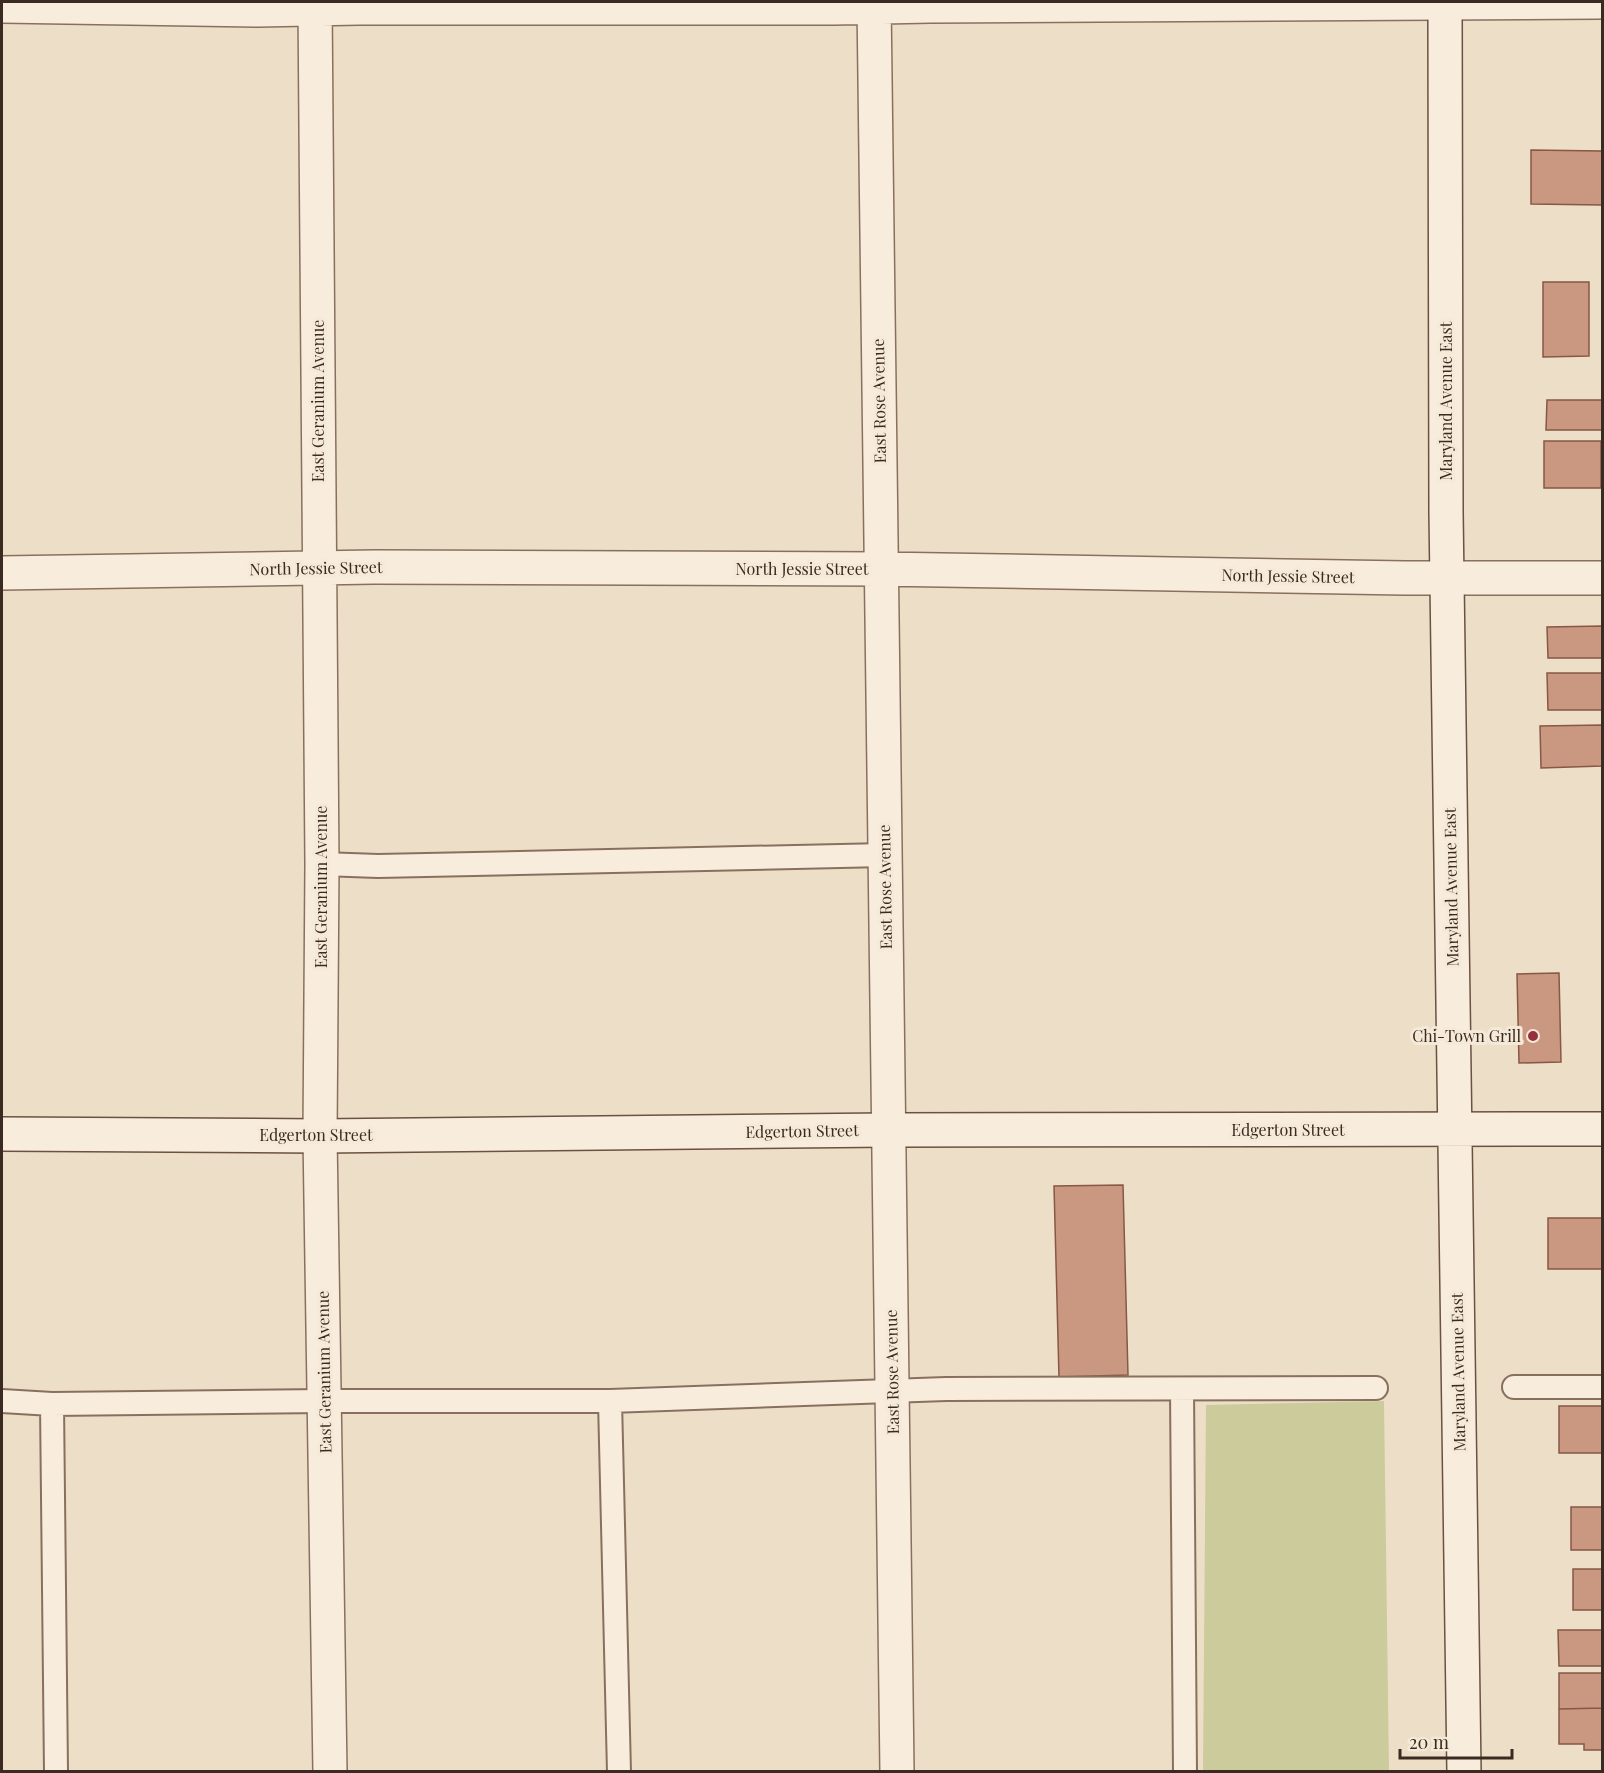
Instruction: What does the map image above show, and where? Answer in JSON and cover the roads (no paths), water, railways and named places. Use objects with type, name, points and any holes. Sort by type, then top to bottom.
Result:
[{"type":"street","name":"Maryland Avenue East","points":[[1445,2],[1448,578],[1464,1772]]},
{"type":"street","points":[[2,6],[258,10],[315,5],[1599,2]]},
{"type":"street","name":"East Geranium Avenue","points":[[315,5],[322,864],[320,1136],[330,1772]]},
{"type":"street","name":"East Rose Avenue","points":[[874,5],[897,1772]]},
{"type":"street","name":"North Jessie Street","points":[[2,573],[386,567],[881,569],[1448,578],[1602,578]]},
{"type":"street","name":"Edgerton Street","points":[[2,1134],[320,1136],[888,1130],[1602,1129]]},
{"type":"lane","points":[[322,864],[378,866],[885,855]]},
{"type":"lane","points":[[1514,1387],[1602,1387]]},
{"type":"lane","points":[[2,1401],[52,1404],[610,1401],[893,1391],[1376,1388]]},
{"type":"lane","points":[[1182,1389],[1185,1772]]},
{"type":"lane","points":[[610,1401],[619,1772]]},
{"type":"lane","points":[[52,1404],[56,1772]]},
{"type":"place","name":"Chi-Town Grill","points":[[1533,1036]]}]
